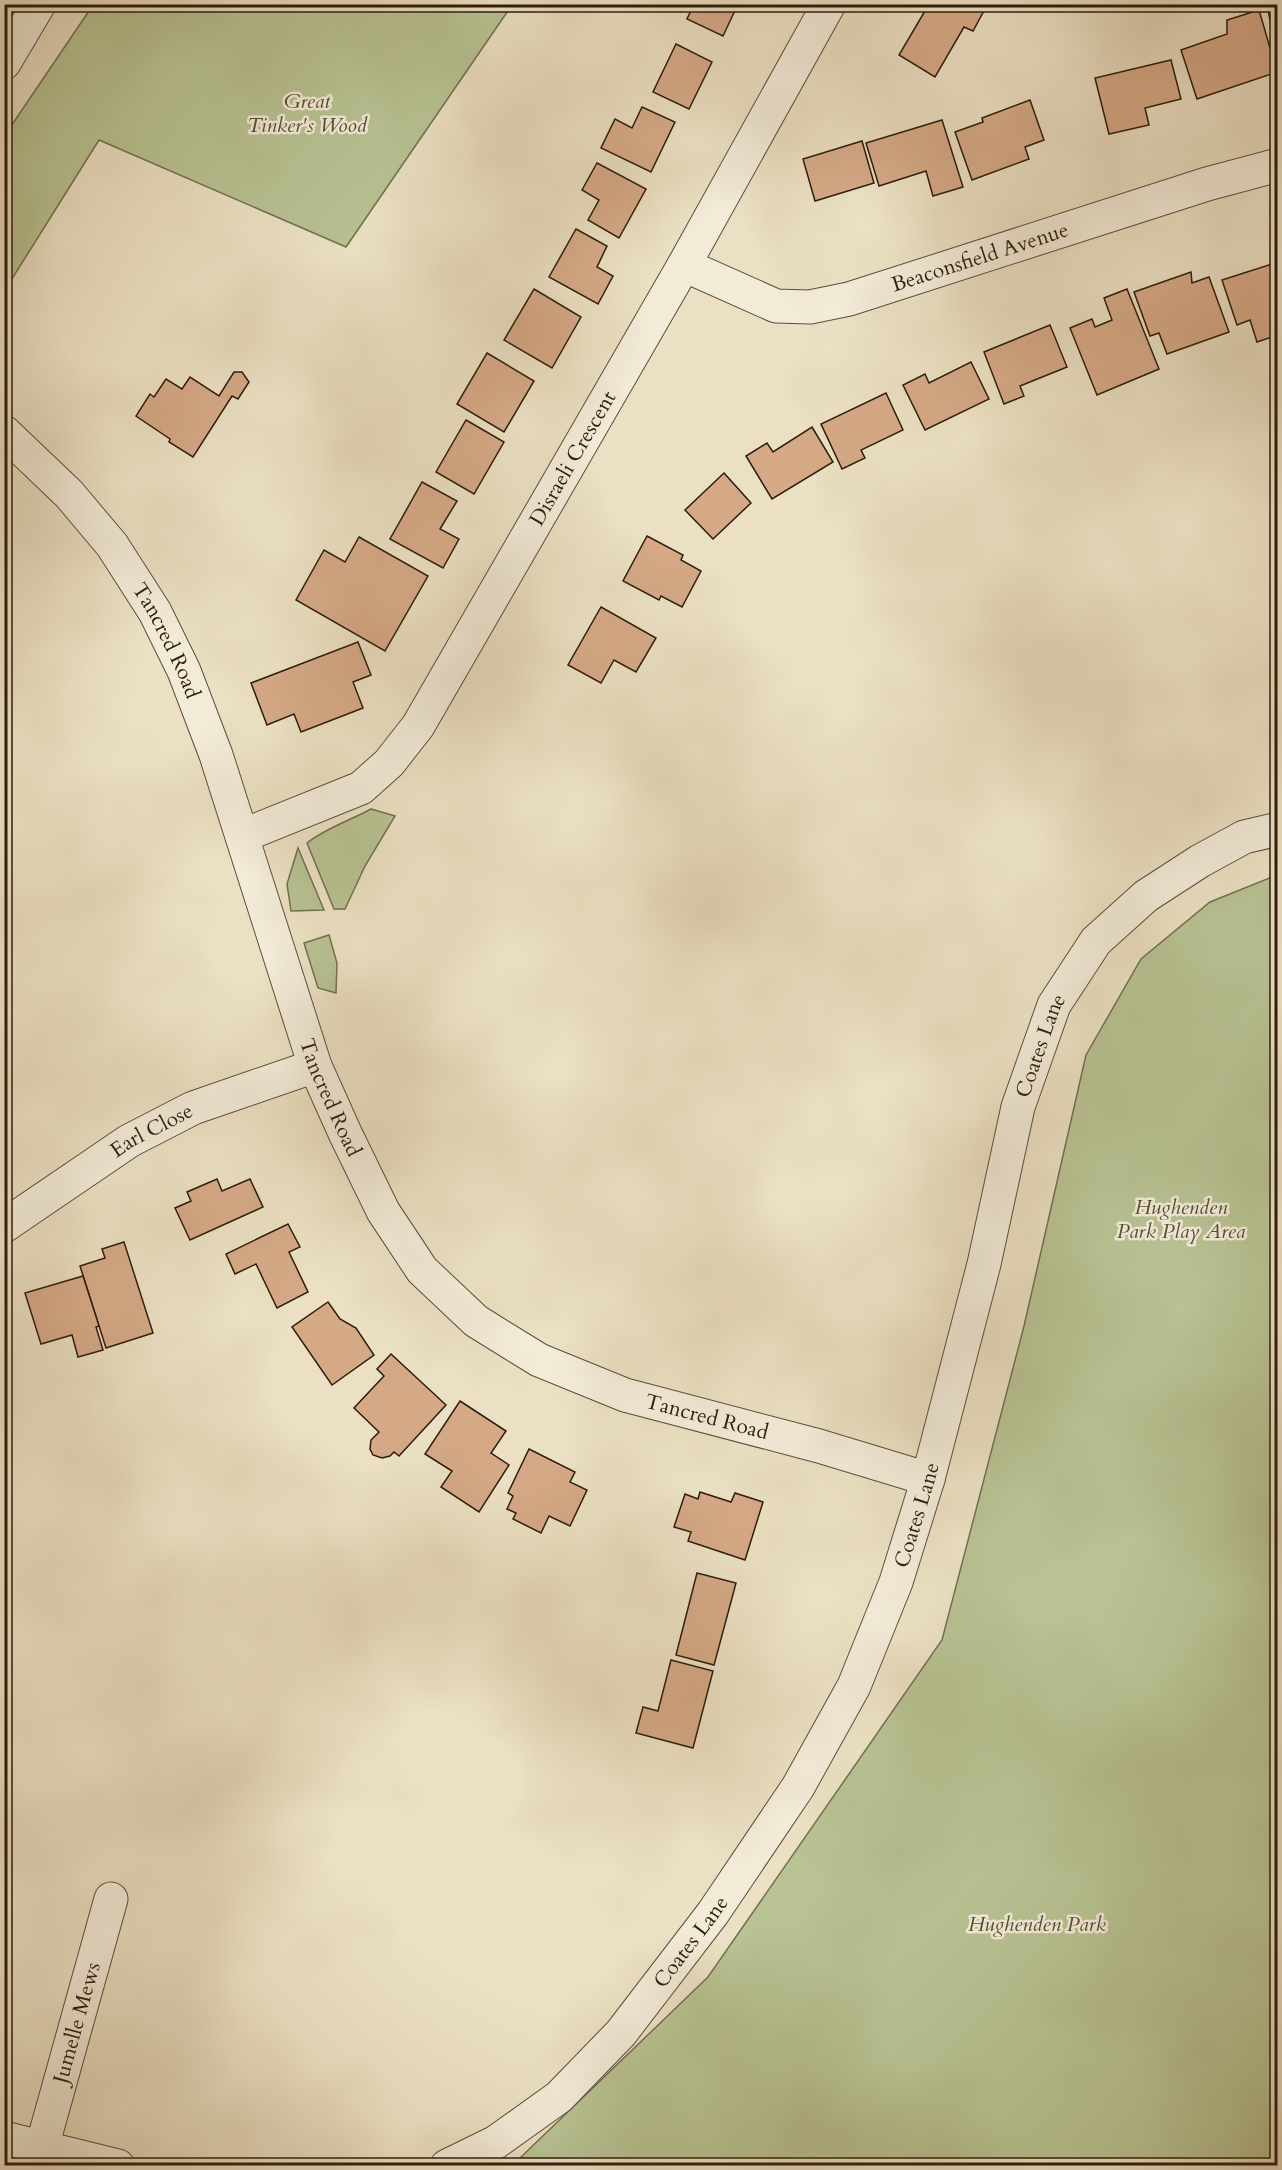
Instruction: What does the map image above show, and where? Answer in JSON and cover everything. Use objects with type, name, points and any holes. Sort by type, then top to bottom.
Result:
[{"type":"street","points":[[4,63],[39,4]]},
{"type":"street","name":"Disraeli Crescent","points":[[242,836],[361,788],[389,764],[418,726],[684,265],[829,4]]},
{"type":"street","name":"Beaconsfield Avenue","points":[[684,265],[776,306],[810,307],[849,299],[1207,184],[1278,165]]},
{"type":"street","name":"Tancred Road","points":[[4,432],[69,494],[112,545],[155,612],[188,682],[216,755],[315,1066],[383,1211],[422,1270],[476,1321],[539,1360],[625,1395],[819,1446],[928,1479]]},
{"type":"street","name":"Coates Lane","points":[[447,2166],[496,2142],[559,2097],[621,2033],[713,1913],[798,1787],[854,1686],[896,1582],[928,1479],[984,1264],[1018,1107],[1054,1005],[1096,941],[1146,896],[1200,861],[1244,837],[1278,829]]},
{"type":"street","name":"Earl Close","points":[[4,1226],[129,1141],[182,1113],[315,1066]]},
{"type":"street","name":"Jumelle Mews","points":[[42,2147],[111,1899]]},
{"type":"street","points":[[4,2138],[118,2166]]},
{"type":"green space","name":"Great Tinker's Wood","points":[[93,5],[512,5],[346,247],[99,140],[5,290],[5,135]]},
{"type":"green space","points":[[371,809],[395,816],[365,866],[345,909],[334,909],[307,843]]},
{"type":"green space","points":[[298,848],[324,910],[291,911],[287,884]]},
{"type":"green space","name":"Hughenden Park","points":[[1277,875],[1277,2165],[506,2165],[520,2158],[708,1977],[942,1640],[1024,1326],[1086,1055],[1141,959],[1210,902]]},
{"type":"green space","points":[[329,935],[337,963],[336,993],[318,988],[304,943]]},
{"type":"building","points":[[694,4],[738,4],[723,36],[687,19]]},
{"type":"building","points":[[929,4],[982,4],[986,7],[973,31],[964,27],[935,77],[899,55]]},
{"type":"building","points":[[1278,8],[1278,61],[1268,10]]},
{"type":"building","points":[[1259,10],[1277,72],[1197,99],[1181,50],[1227,34],[1227,20]]},
{"type":"building","points":[[676,44],[712,62],[689,109],[653,92]]},
{"type":"building","points":[[1171,60],[1181,99],[1145,108],[1149,125],[1109,134],[1095,78]]},
{"type":"building","points":[[1030,100],[1044,140],[1025,147],[1029,159],[972,180],[955,132],[983,122],[982,118]]},
{"type":"building","points":[[642,107],[675,122],[651,172],[601,148],[615,119],[632,128]]},
{"type":"building","points":[[942,120],[963,187],[933,196],[926,171],[879,186],[866,143]]},
{"type":"building","points":[[862,141],[874,183],[815,201],[803,159]]},
{"type":"building","points":[[597,163],[646,189],[619,238],[588,220],[599,200],[582,190]]},
{"type":"building","points":[[576,229],[607,246],[597,267],[613,276],[598,304],[549,277]]},
{"type":"building","points":[[1278,262],[1278,335],[1257,342],[1250,320],[1237,325],[1222,280]]},
{"type":"building","points":[[1191,272],[1192,283],[1209,277],[1229,332],[1167,354],[1159,333],[1150,336],[1134,292]]},
{"type":"building","points":[[534,289],[581,317],[552,368],[504,340]]},
{"type":"building","points":[[1127,289],[1159,369],[1097,395],[1070,328],[1092,319],[1095,327],[1112,320],[1104,298]]},
{"type":"building","points":[[1050,325],[1067,367],[1020,386],[1024,396],[1004,404],[984,352]]},
{"type":"building","points":[[487,353],[534,381],[504,432],[457,404]]},
{"type":"building","points":[[971,362],[989,399],[925,430],[903,385],[925,374],[929,383]]},
{"type":"building","points":[[234,372],[242,372],[249,382],[238,399],[232,396],[193,457],[169,442],[170,439],[136,416],[150,394],[154,397],[166,379],[182,389],[190,377],[219,396]]},
{"type":"building","points":[[886,393],[903,430],[861,450],[865,458],[842,469],[821,424]]},
{"type":"building","points":[[466,420],[504,442],[474,494],[436,472]]},
{"type":"building","points":[[812,427],[833,462],[772,499],[746,456],[767,443],[773,452]]},
{"type":"building","points":[[724,473],[751,503],[713,539],[685,510]]},
{"type":"building","points":[[422,482],[457,501],[440,529],[459,539],[443,568],[390,539]]},
{"type":"building","points":[[647,536],[683,555],[681,560],[701,571],[682,607],[661,596],[659,600],[623,581]]},
{"type":"building","points":[[359,537],[428,576],[385,651],[296,600],[324,550],[345,562]]},
{"type":"building","points":[[601,607],[656,638],[636,672],[614,660],[601,683],[568,665]]},
{"type":"building","points":[[358,642],[371,675],[353,682],[363,708],[301,732],[294,714],[267,725],[251,683]]},
{"type":"building","points":[[217,1179],[222,1191],[250,1179],[263,1207],[190,1240],[175,1208],[191,1201],[187,1192]]},
{"type":"building","points":[[288,1224],[300,1247],[289,1252],[308,1292],[277,1308],[256,1264],[235,1274],[226,1254]]},
{"type":"building","points":[[124,1242],[153,1333],[106,1348],[80,1266],[105,1258],[102,1249]]},
{"type":"building","points":[[83,1276],[99,1326],[96,1327],[103,1350],[78,1357],[72,1335],[41,1344],[25,1293]]},
{"type":"building","points":[[328,1302],[340,1319],[356,1328],[374,1355],[332,1385],[292,1327]]},
{"type":"building","points":[[391,1354],[446,1405],[399,1456],[394,1452],[382,1458],[373,1455],[370,1449],[371,1440],[379,1432],[354,1408],[384,1376],[377,1369]]},
{"type":"building","points":[[460,1401],[506,1431],[491,1453],[509,1465],[479,1512],[441,1487],[452,1471],[425,1454]]},
{"type":"building","points":[[529,1449],[575,1472],[570,1482],[587,1490],[570,1526],[549,1516],[541,1533],[513,1519],[516,1513],[507,1509],[513,1496],[508,1493]]},
{"type":"building","points":[[700,1492],[731,1502],[735,1493],[763,1502],[745,1560],[688,1541],[691,1532],[674,1527],[685,1494],[698,1499]]},
{"type":"building","points":[[697,1573],[736,1583],[714,1665],[676,1655]]},
{"type":"building","points":[[671,1660],[713,1671],[693,1748],[636,1733],[643,1707],[658,1711]]},
{"type":"park label","name":"Hughenden Park Play Area","points":[[1181,1219]]}]
